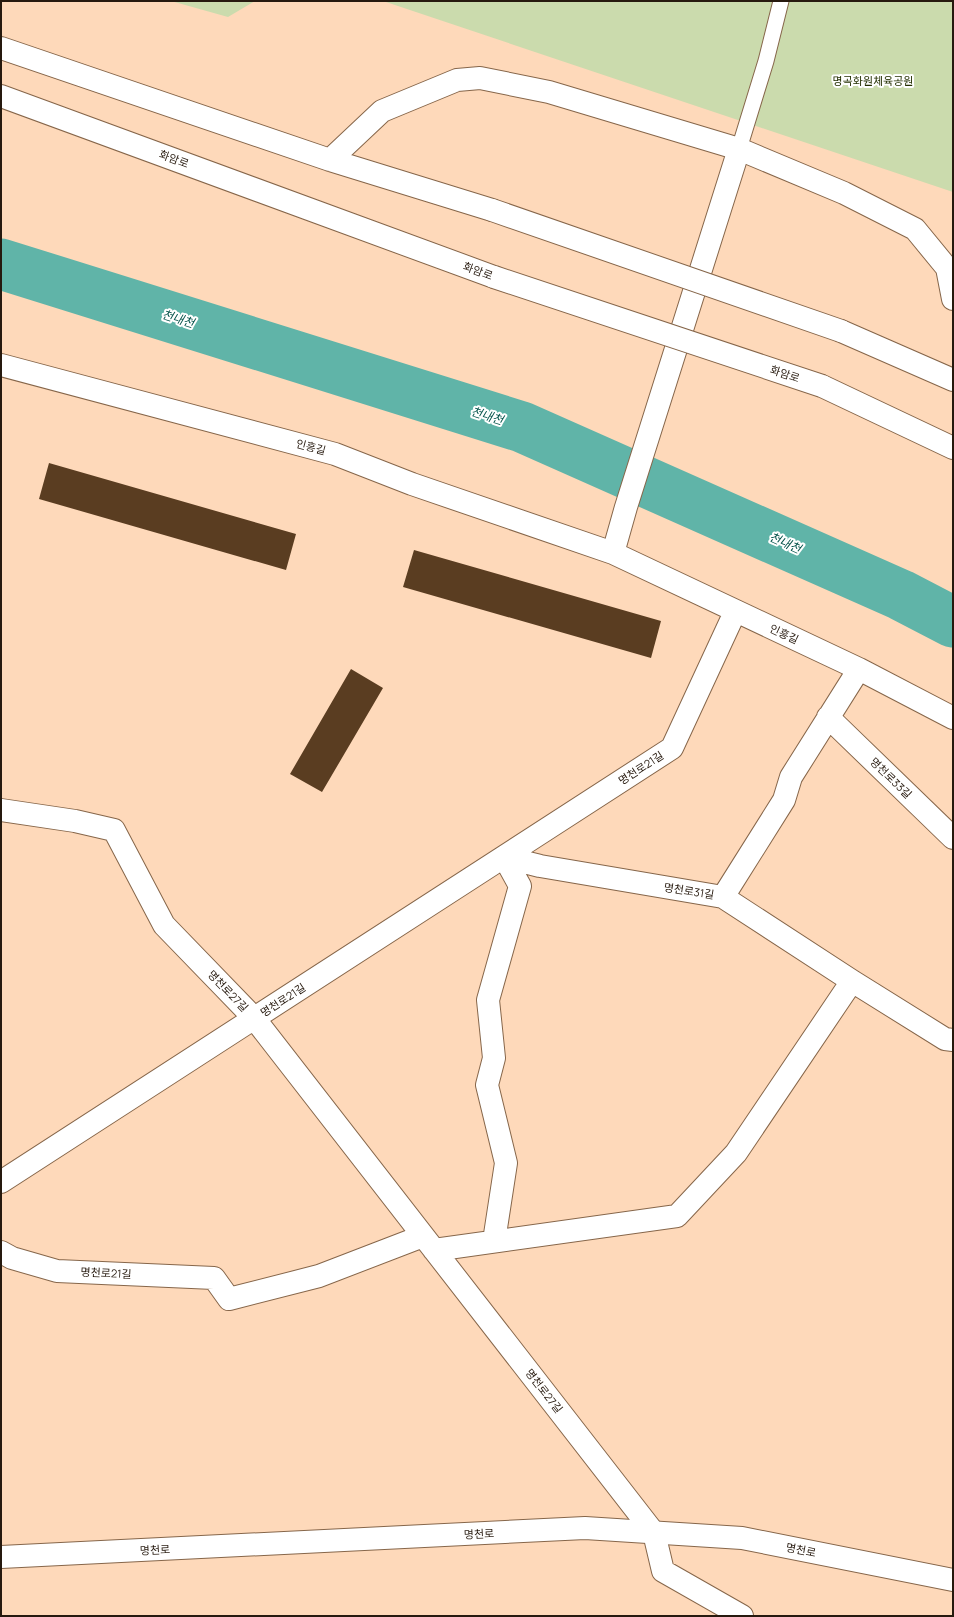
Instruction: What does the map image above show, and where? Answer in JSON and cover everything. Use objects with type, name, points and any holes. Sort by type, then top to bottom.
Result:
[{"type":"street","points":[[1,48],[330,160],[492,210],[841,331],[953,380]]},
{"type":"street","points":[[330,160],[382,111],[457,80],[480,78],[550,92],[739,149],[844,192],[915,228],[947,268],[953,299]]},
{"type":"street","name":"화암로","points":[[1,96],[494,277],[822,386],[953,448]]},
{"type":"street","points":[[613,553],[626,507],[739,149]]},
{"type":"street","name":"인흥길","points":[[1,365],[336,454],[412,484],[613,553],[735,612],[859,669],[953,718]]},
{"type":"street","name":"명천로21길","points":[[1,1182],[672,748],[735,612]]},
{"type":"street","points":[[723,896],[784,800],[791,776],[859,669]]},
{"type":"street","name":"명천로33길","points":[[828,717],[953,838]]},
{"type":"street","name":"명천로27길","points":[[1,810],[75,821],[114,830],[164,925],[254,1018],[654,1533]]},
{"type":"street","points":[[494,1241],[506,1163],[487,1085],[494,1058],[488,1000],[520,886],[504,856]]},
{"type":"street","name":"명천로31길","points":[[504,856],[540,866],[723,896],[852,981],[945,1039],[953,1040]]},
{"type":"street","points":[[429,1243],[494,1241],[677,1216],[736,1153],[852,981]]},
{"type":"street","name":"명천로21길","points":[[1,1252],[12,1258],[57,1271],[214,1278],[229,1299],[319,1276],[429,1243]]},
{"type":"street","name":"명천로","points":[[1,1557],[585,1528],[742,1538],[953,1580]]},
{"type":"street","points":[[654,1533],[663,1571],[742,1616]]},
{"type":"lane","points":[[739,149],[766,61],[781,1]]},
{"type":"green space","points":[[171,1],[255,1],[228,17]]},
{"type":"green space","name":"명곡화원체육공원","points":[[383,1],[953,1],[953,192]]},
{"type":"building","points":[[49,463],[296,534],[286,570],[39,499]]},
{"type":"building","points":[[414,550],[661,621],[651,658],[403,587]]},
{"type":"building","points":[[351,669],[383,688],[322,792],[290,774]]},
{"type":"waterway","name":"천내천","points":[[1,264],[522,427],[901,595],[953,622]]}]
